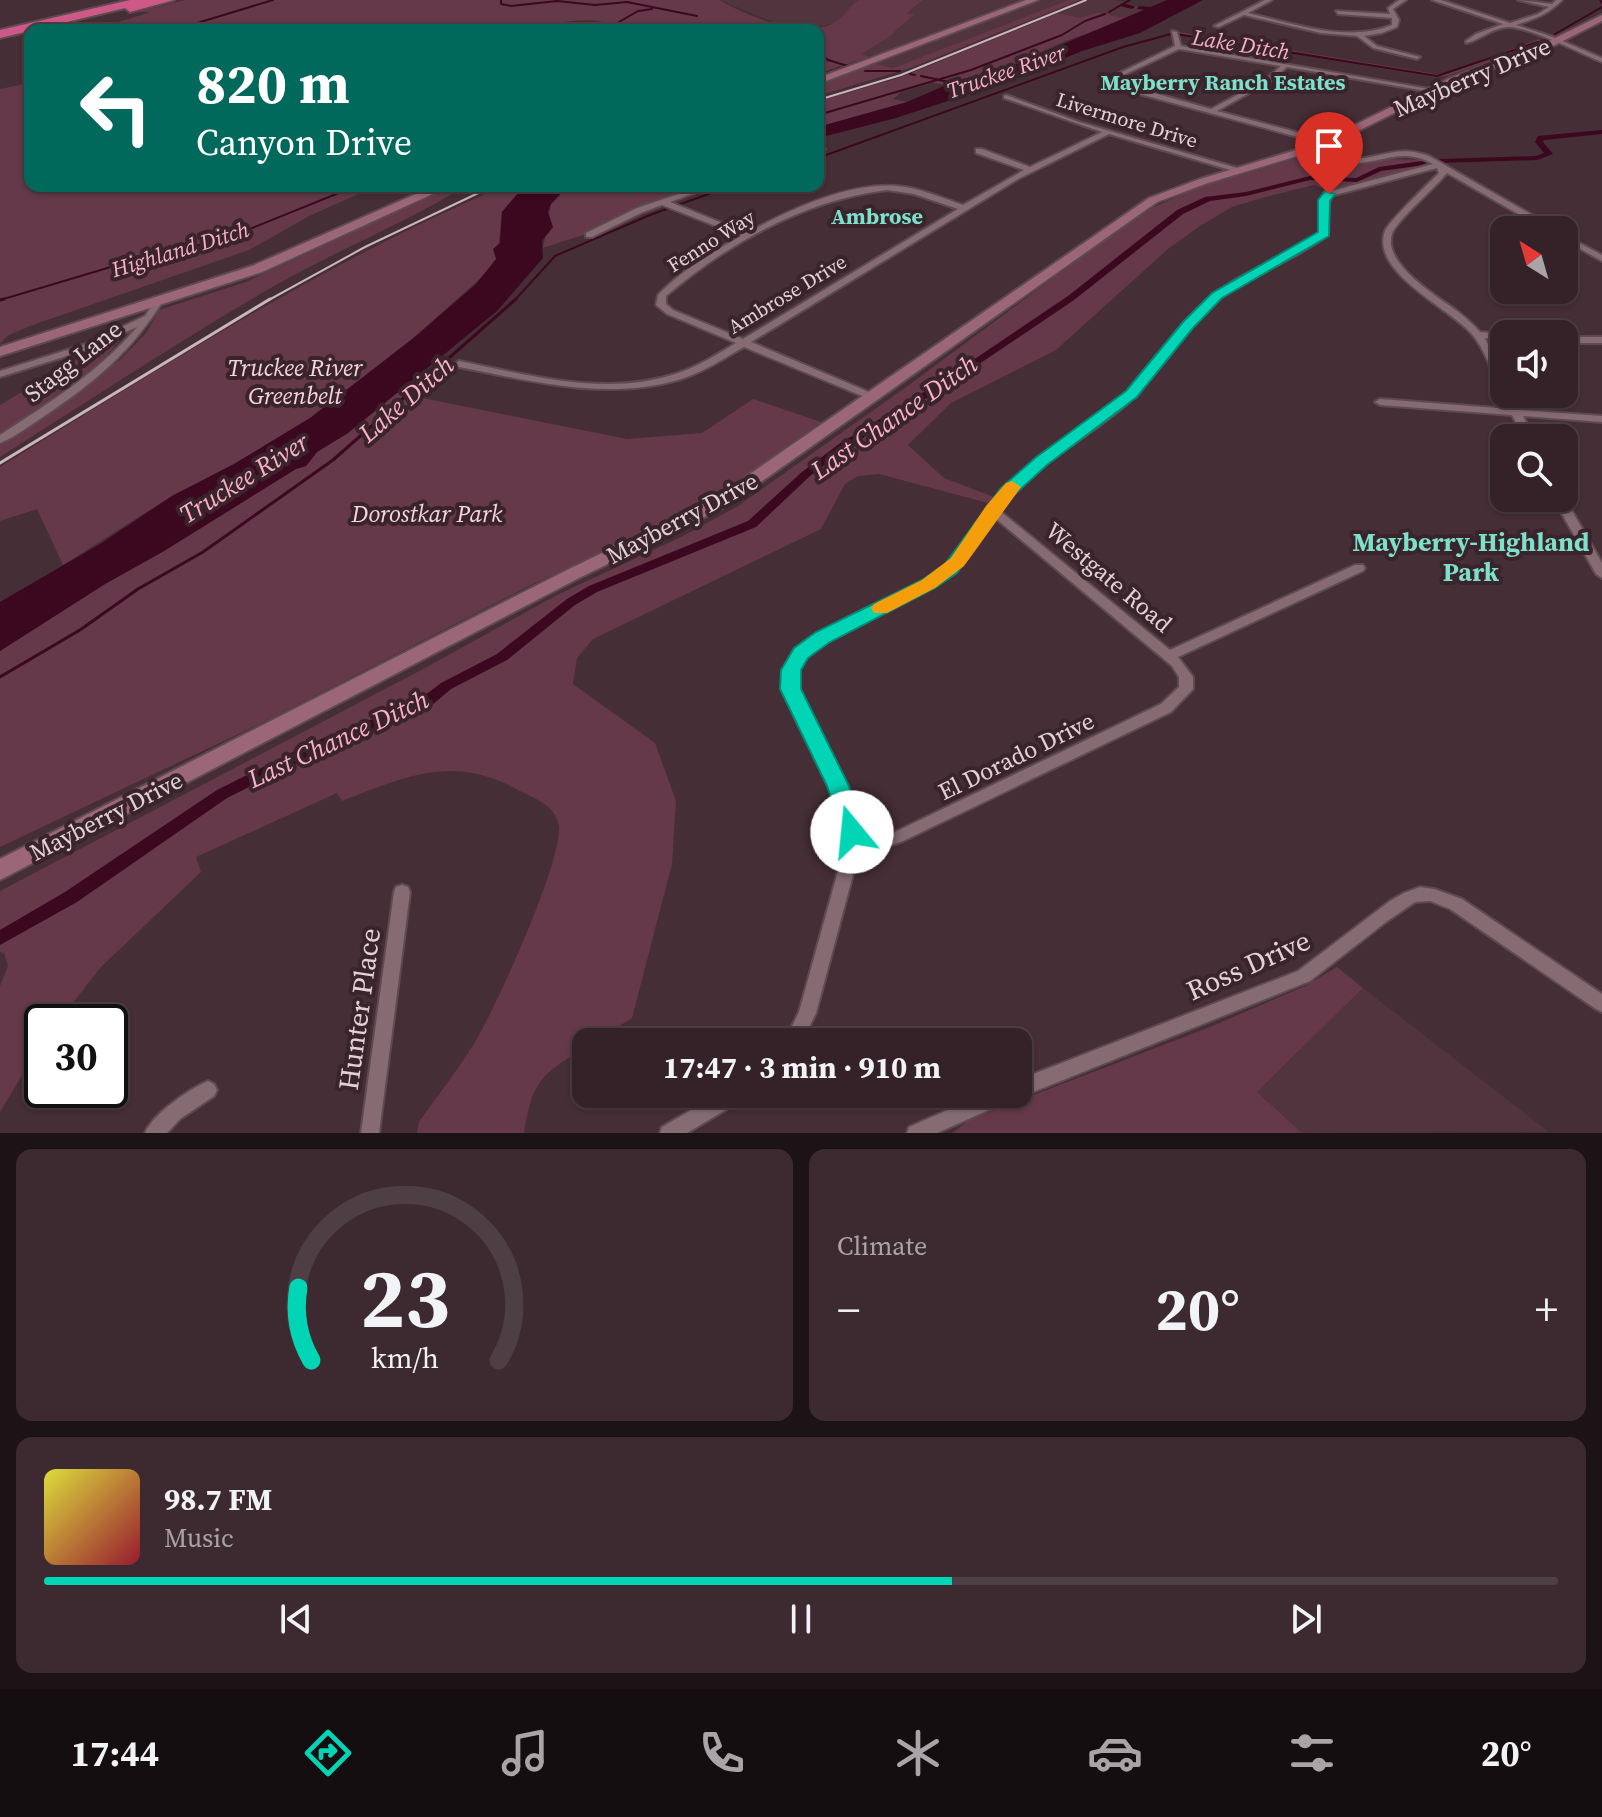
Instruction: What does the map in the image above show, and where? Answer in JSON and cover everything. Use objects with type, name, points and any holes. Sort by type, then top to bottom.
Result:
[{"type":"highway","points":[[37,24],[144,0]]},
{"type":"highway","points":[[67,24],[168,0]]},
{"type":"highway","points":[[0,32],[24,27]]},
{"type":"highway","points":[[0,40],[24,34]]},
{"type":"main road","points":[[824,79],[1034,0]]},
{"type":"main road","name":"Mayberry Drive","points":[[0,870],[573,574],[685,522],[760,477],[1141,206],[1179,189],[1327,143],[1432,90],[1557,41],[1602,18]]},
{"type":"main road","points":[[0,352],[292,255],[431,192]]},
{"type":"street","points":[[1217,26],[1269,0]]},
{"type":"street","points":[[1246,14],[1304,27],[1358,34],[1391,28],[1396,24],[1390,6],[1403,0]]},
{"type":"street","points":[[1421,0],[1557,41],[1602,60]]},
{"type":"street","points":[[1435,0],[1468,9],[1502,26]]},
{"type":"street","points":[[1521,0],[1552,6]]},
{"type":"street","points":[[1468,42],[1481,30],[1526,21],[1559,0]]},
{"type":"street","points":[[1338,12],[1393,16]]},
{"type":"street","points":[[1291,35],[1304,27]]},
{"type":"street","points":[[1174,32],[1178,47]]},
{"type":"street","points":[[1358,34],[1375,47],[1417,57]]},
{"type":"street","points":[[1327,143],[1107,83],[1178,47],[1432,90]]},
{"type":"street","points":[[1211,112],[1267,81],[1286,65]]},
{"type":"street","name":"Livermore Drive","points":[[1006,97],[1108,132],[1240,170]]},
{"type":"street","name":"Ambrose Drive","points":[[459,364],[570,386],[614,388],[657,383],[683,376],[1030,169],[1108,132]]},
{"type":"street","points":[[1309,150],[1351,161],[1392,152],[1411,153],[1439,165],[1528,216]]},
{"type":"street","points":[[979,151],[1030,169]]},
{"type":"street","points":[[1439,165],[1444,171],[1442,174],[1393,224],[1387,236],[1388,246],[1406,276],[1458,315],[1478,335],[1490,359]]},
{"type":"street","points":[[800,1028],[807,1013],[853,846],[849,819],[838,786],[794,699],[791,670],[801,653],[823,637],[928,584],[951,568],[964,555],[992,510],[1029,471],[1132,394],[1188,325],[1217,296],[1325,233],[1324,200],[1327,195],[1439,165]]},
{"type":"street","name":"Fenno Way","points":[[872,397],[670,312],[660,300],[692,271],[748,236],[821,204],[873,189],[906,190],[964,208]]},
{"type":"street","points":[[589,235],[696,192]]},
{"type":"street","points":[[668,205],[748,236]]},
{"type":"street","points":[[1578,245],[1602,258]]},
{"type":"street","name":"Stagg Lane","points":[[0,440],[100,371],[133,341],[159,301]]},
{"type":"street","points":[[0,374],[86,347],[150,317]]},
{"type":"street","points":[[1478,335],[1490,336]]},
{"type":"street","points":[[1578,340],[1602,340]]},
{"type":"street","points":[[1380,402],[1602,419]]},
{"type":"street","points":[[1514,408],[1522,424]]},
{"type":"street","name":"Westgate Road","points":[[992,510],[1169,656],[1182,669],[1188,684]]},
{"type":"street","points":[[1567,512],[1602,574]]},
{"type":"street","points":[[1169,656],[1359,568]]},
{"type":"street","name":"El Dorado Drive","points":[[853,846],[887,842],[1009,785],[1166,708],[1181,696],[1188,684]]},
{"type":"street","name":"Hunter Place","points":[[370,1133],[402,892]]},
{"type":"street","name":"Ross Drive","points":[[1032,1083],[1304,976],[1341,952],[1397,905],[1419,895],[1428,894],[1456,904],[1602,1004]]},
{"type":"street","points":[[154,1133],[174,1113],[208,1090]]},
{"type":"street","points":[[673,1132],[713,1108]]},
{"type":"street","points":[[916,1133],[973,1108]]},
{"type":"shaded area","points":[[719,0],[859,0],[835,23],[824,25],[773,22]]},
{"type":"shaded area","points":[[923,0],[1018,0],[869,57],[861,55],[898,30],[913,16],[907,13]]},
{"type":"shaded area","points":[[1041,0],[1068,0],[893,68],[875,63]]},
{"type":"shaded area","points":[[1090,0],[1115,0],[1150,9],[1127,19],[1098,12],[1081,18],[1058,13]]},
{"type":"shaded area","points":[[1363,988],[1549,1132],[1302,1133],[1257,1092]]},
{"type":"green space","points":[[185,0],[719,0],[776,24],[611,24],[584,20],[558,24],[112,24],[151,12],[138,12]]},
{"type":"green space","points":[[859,0],[923,0],[907,13],[914,15],[890,36],[862,54],[869,57],[824,71],[824,26],[838,20]]},
{"type":"green space","points":[[1068,0],[1080,0],[913,67],[824,94],[824,81],[875,63],[893,68]]},
{"type":"green space","points":[[1098,12],[1127,19],[1063,42],[1009,67],[966,81],[947,85],[932,83],[901,92],[893,99],[907,102],[824,125],[824,99],[899,78],[1058,13],[1081,18]]},
{"type":"green space","points":[[1178,32],[1442,75],[1539,39],[1541,42],[1448,76],[1433,77],[1179,35]]},
{"type":"green space","points":[[24,84],[24,192],[363,192],[311,215],[249,250],[30,326],[7,336],[0,344],[0,89]]},
{"type":"green space","points":[[1310,155],[1349,163],[1385,159],[1426,160],[1431,164],[1329,191],[1314,185],[1232,207],[1168,249],[1056,350],[951,403],[908,445],[944,478],[994,497],[988,503],[879,474],[858,476],[845,484],[821,529],[593,639],[577,658],[573,684],[655,743],[676,801],[672,864],[632,1018],[616,1028],[572,1028],[572,1056],[549,1072],[536,1089],[524,1133],[417,1133],[419,1122],[468,1052],[497,999],[526,936],[550,872],[559,827],[554,813],[537,799],[493,778],[449,771],[408,777],[342,801],[337,793],[196,857],[201,872],[101,967],[72,1004],[24,1004],[24,1072],[0,1112],[0,986],[8,966],[4,953],[0,952],[0,891],[425,668],[555,596],[683,536],[738,506],[909,385],[1139,214],[1196,188]]},
{"type":"green space","points":[[439,192],[455,192],[276,285],[0,457],[0,445],[121,359],[146,333],[159,310],[246,282]]},
{"type":"green space","name":"Truckee River Greenbelt","points":[[491,192],[519,192],[502,212],[497,259],[484,275],[385,363],[310,418],[234,464],[172,496],[63,565],[37,509],[0,521],[0,467],[246,317],[438,216]]},
{"type":"green space","points":[[562,192],[686,192],[653,203],[583,235],[543,248],[551,204]]},
{"type":"green space","points":[[131,327],[101,362],[0,435],[0,405]]},
{"type":"green space","name":"Dorostkar Park","points":[[397,393],[627,439],[702,433],[753,399],[821,422],[755,469],[684,513],[527,587],[270,719],[0,847],[0,651],[105,584],[296,469],[306,466],[317,452],[348,433]]},
{"type":"green space","points":[[1337,967],[1363,988],[1257,1092],[1302,1133],[952,1133],[969,1120],[1000,1108],[1032,1108],[1032,1096],[1210,1027],[1305,986]]},
{"type":"water","name":"Truckee River","points":[[1167,0],[1203,0],[1140,33],[1082,51],[1020,77],[896,118],[824,136],[824,125],[907,102],[951,83],[1009,67]]},
{"type":"water","name":"Truckee River","points":[[519,192],[562,192],[548,212],[553,227],[542,241],[543,258],[497,311],[348,433],[317,452],[306,466],[296,469],[105,584],[0,651],[0,602],[100,544],[172,496],[234,464],[310,418],[416,336],[476,284],[496,259],[493,249],[500,243],[502,212]]},
{"type":"waterway","points":[[194,24],[273,0]]},
{"type":"waterway","name":"Highland Ditch","points":[[501,0],[501,4],[511,6],[557,1],[595,5],[627,2],[697,16]]},
{"type":"waterway","points":[[1109,12],[1130,0]]},
{"type":"waterway","points":[[1122,5],[1132,7]]},
{"type":"waterway","name":"Lake Ditch","points":[[1555,34],[1602,7]]},
{"type":"waterway","points":[[1139,8],[1164,10]]},
{"type":"waterway","points":[[615,24],[638,11],[652,9]]},
{"type":"waterway","name":"Truckee River","points":[[938,80],[1062,35],[1085,21],[1105,14]]},
{"type":"waterway","name":"Lake Ditch","points":[[824,156],[1123,47],[1171,34]]},
{"type":"waterway","name":"Lake Ditch","points":[[1176,34],[1437,76],[1538,42]]},
{"type":"waterway","points":[[824,56],[848,66]]},
{"type":"waterway","points":[[865,71],[900,71]]},
{"type":"waterway","points":[[910,74],[915,75]]},
{"type":"waterway","name":"Truckee River","points":[[921,76],[938,80]]},
{"type":"waterway","name":"Truckee River","points":[[824,113],[938,80]]},
{"type":"waterway","name":"Truckee River","points":[[938,80],[954,83]]},
{"type":"waterway","name":"Last Chance Ditch","points":[[1440,161],[1537,158],[1549,154],[1539,142],[1541,138],[1602,132]]},
{"type":"waterway","name":"Last Chance Ditch","points":[[0,938],[71,897],[222,794],[316,747],[421,706],[446,686],[502,657],[571,602],[593,589],[752,524],[806,474],[843,446],[948,381],[1071,298],[1180,212],[1208,199],[1246,194],[1310,178],[1357,180],[1379,169],[1429,162]]},
{"type":"waterway","name":"Highland Ditch","points":[[4,299],[0,300],[131,261],[225,239],[341,192]]},
{"type":"waterway","name":"Lake Ditch","points":[[515,300],[555,256],[650,215],[714,192]]},
{"type":"waterway","name":"Lake Ditch","points":[[0,677],[80,630],[138,589],[203,552],[333,460],[515,300]]},
{"type":"railway","points":[[824,98],[901,75],[1086,0]]},
{"type":"railway","points":[[267,301],[365,247],[480,192]]},
{"type":"railway","points":[[0,463],[270,299]]},
{"type":"slow traffic","points":[[881,608],[928,584],[958,562],[992,510],[1012,487]]},
{"type":"district","name":"Mayberry Ranch Estates","points":[[1223,82]]},
{"type":"district","name":"Ambrose","points":[[877,216]]},
{"type":"district","name":"Mayberry-Highland Park","points":[[1471,557]]},
{"type":"route","points":[[852,832],[838,786],[794,699],[790,678],[795,661],[823,637],[928,584],[958,562],[1007,492],[1041,461],[1132,394],[1188,325],[1217,296],[1325,233],[1324,200],[1329,194]]}]
